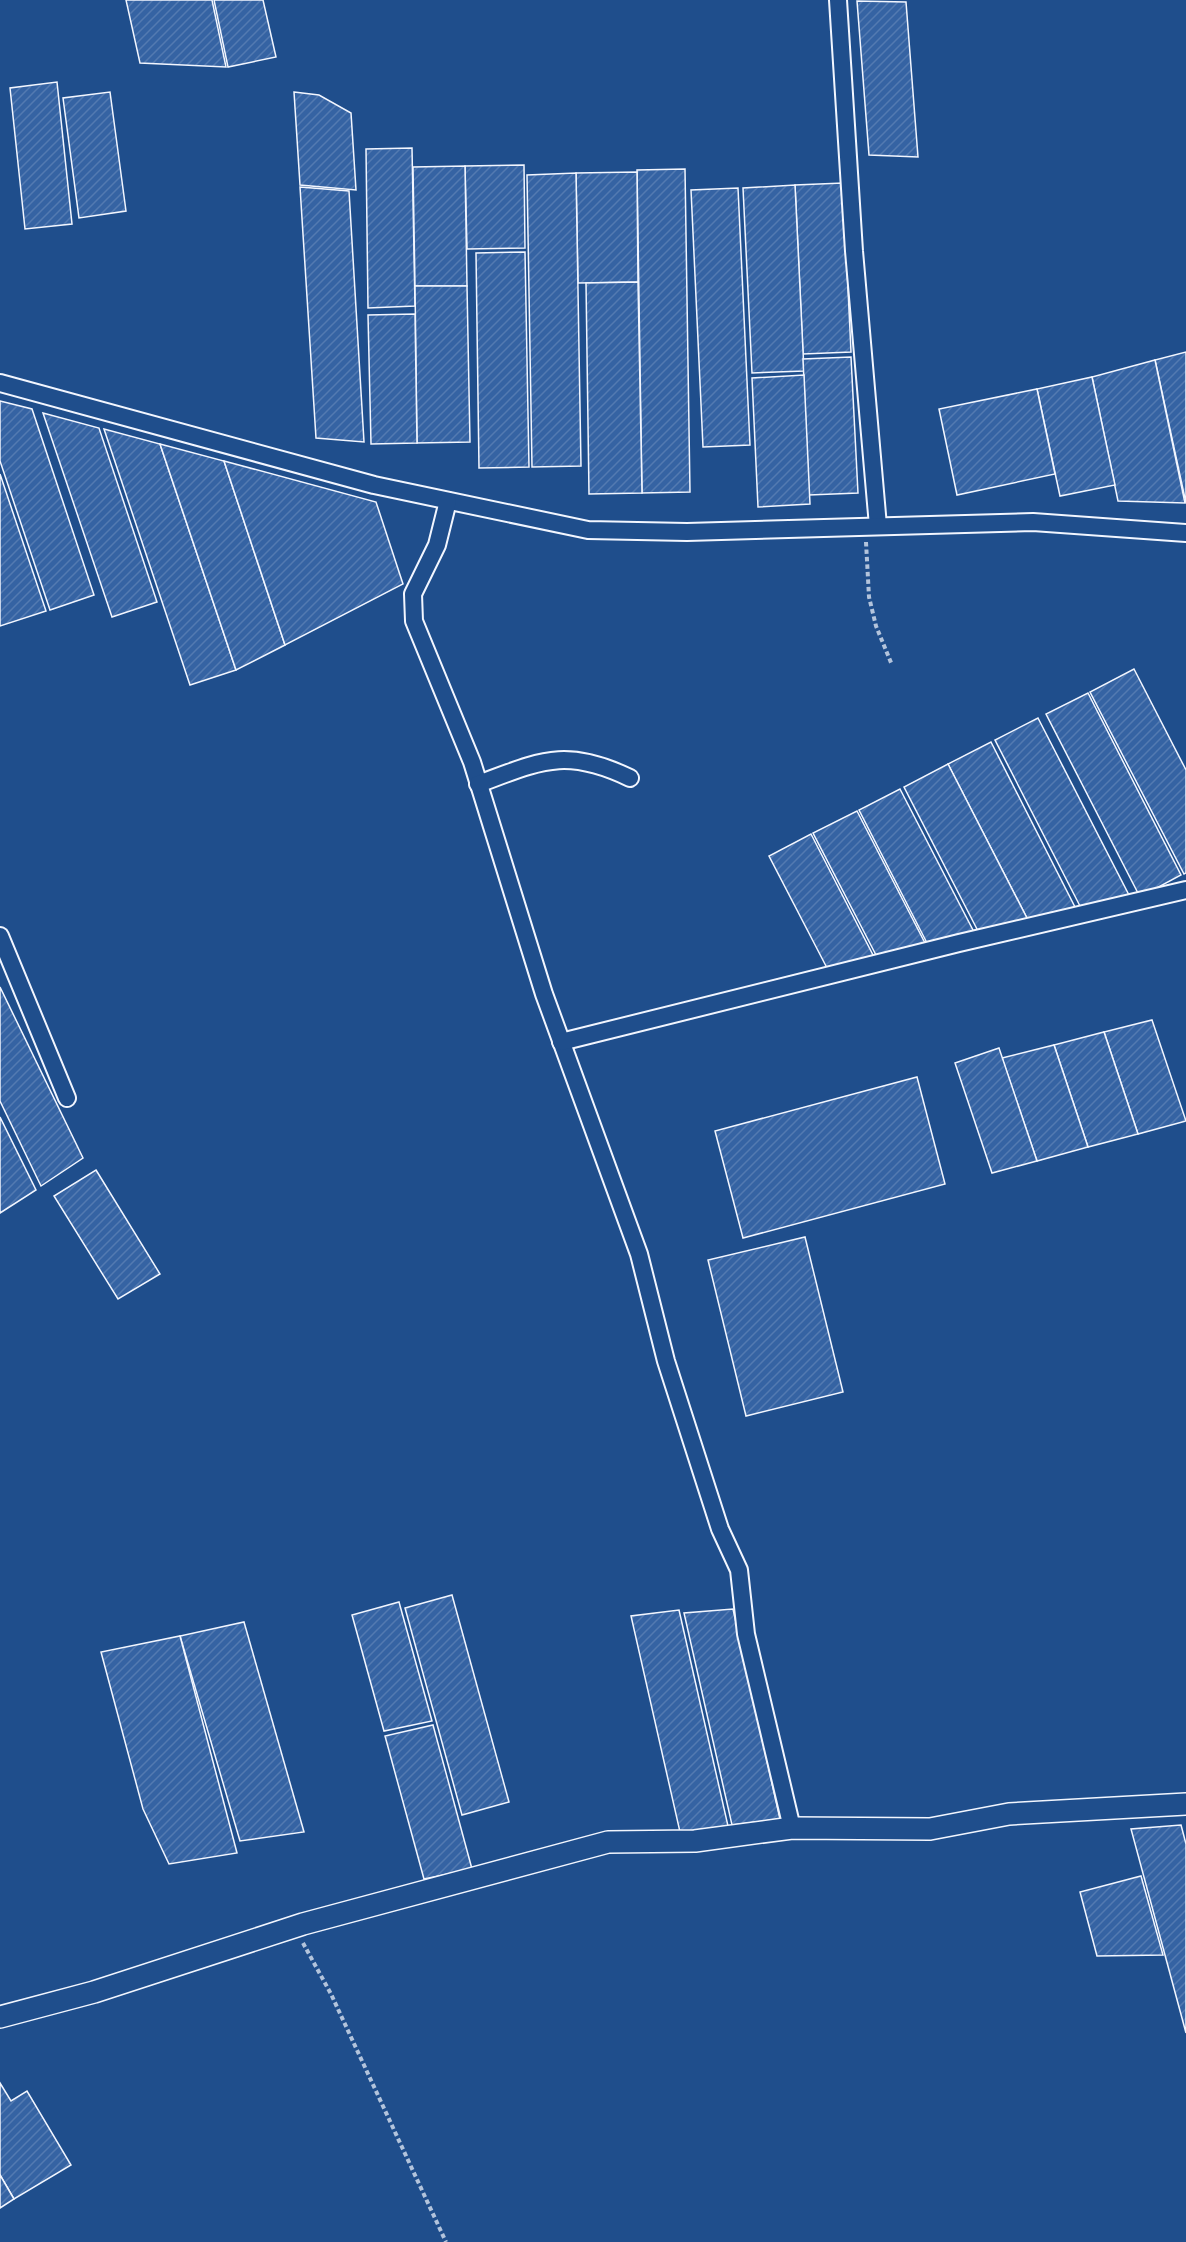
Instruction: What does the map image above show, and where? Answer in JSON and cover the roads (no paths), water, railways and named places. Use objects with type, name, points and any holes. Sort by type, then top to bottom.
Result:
[{"type":"street","points":[[838,0],[872,526]]},
{"type":"street","points":[[0,383],[358,481],[588,530],[687,532],[1034,522],[1186,533]]},
{"type":"street","points":[[448,501],[437,545],[413,594],[414,621],[472,762],[561,1042],[639,1254],[666,1361],[720,1529],[739,1570],[746,1634],[792,1828]]},
{"type":"street","points":[[478,784],[525,767],[560,758],[601,764],[630,778]]},
{"type":"street","points":[[561,1042],[959,943],[1186,890]]},
{"type":"street","points":[[0,936],[67,1098]]},
{"type":"street","points":[[0,2018],[94,1992],[294,1926],[608,1842],[695,1841],[792,1828],[930,1829],[1009,1814],[1186,1804]]}]
